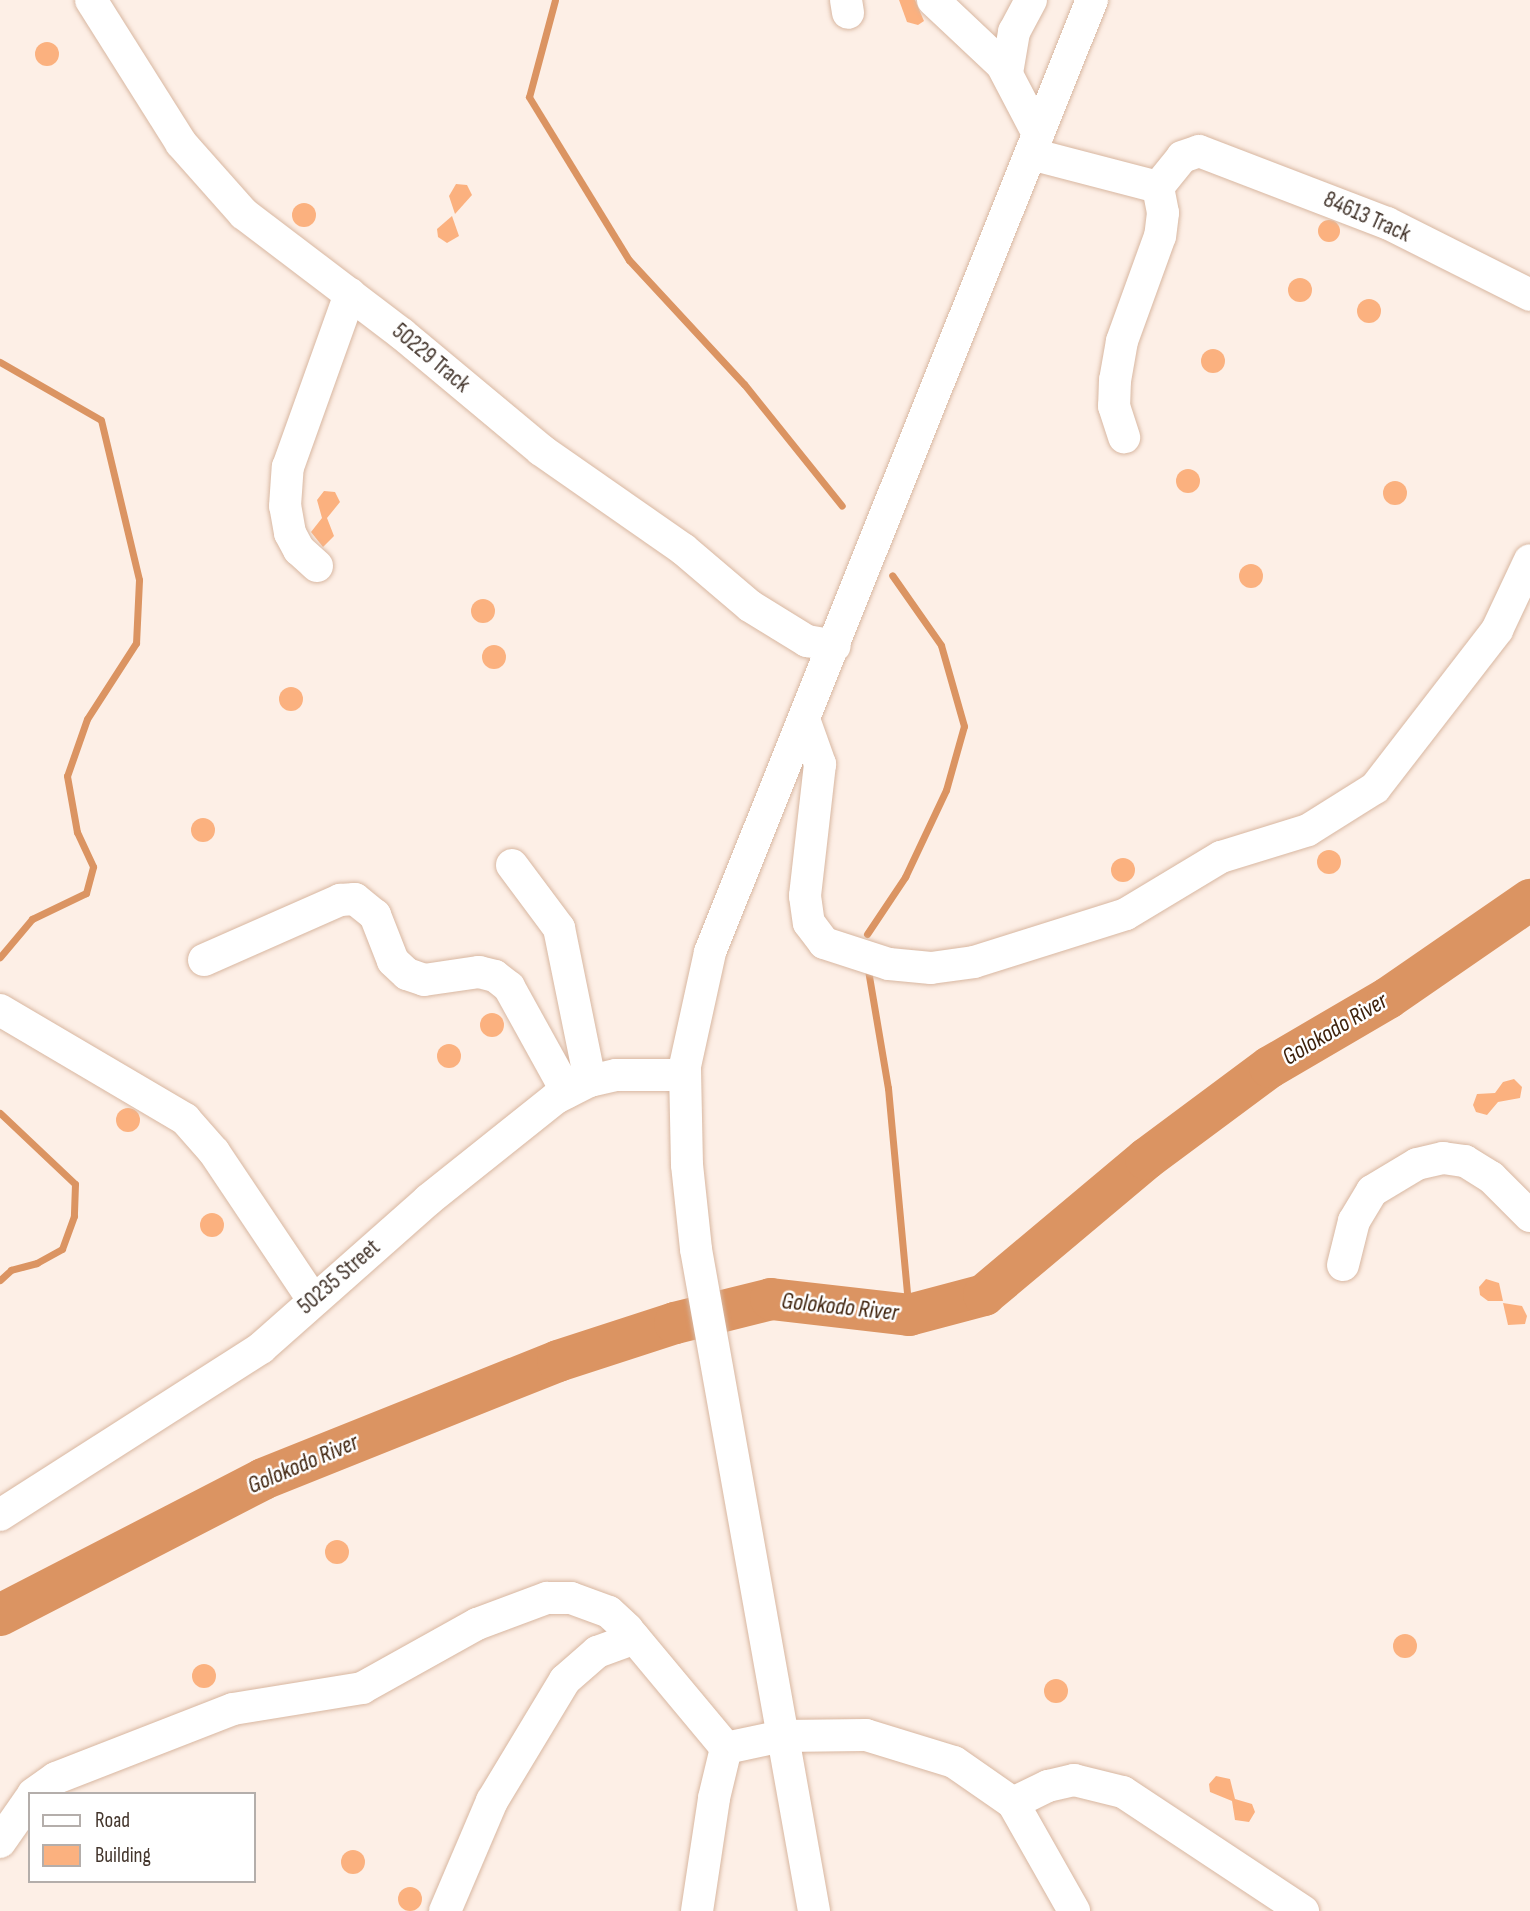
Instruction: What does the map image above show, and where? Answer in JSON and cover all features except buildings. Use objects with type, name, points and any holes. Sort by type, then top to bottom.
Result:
[{"type":"street","name":"50229 Track","points":[[91,0],[181,143],[243,214],[350,294],[541,450],[683,549],[750,606],[807,641],[835,646]]},
{"type":"street","points":[[933,0],[992,53],[1007,73],[1035,144],[1158,187],[1163,213],[1160,236],[1122,341],[1115,380],[1114,406],[1124,437]]},
{"type":"street","points":[[1007,73],[1014,32],[1031,0]]},
{"type":"street","points":[[814,1911],[696,1249],[687,1165],[685,1075],[710,951],[805,722],[1092,0]]},
{"type":"street","name":"84613 Track","points":[[1158,187],[1176,163],[1199,151],[1387,223],[1530,295]]},
{"type":"street","points":[[317,566],[299,551],[289,533],[285,506],[288,467],[350,294]]},
{"type":"street","points":[[805,722],[820,764],[806,896],[808,923],[824,943],[889,964],[931,968],[974,962],[1126,914],[1221,857],[1308,830],[1375,788],[1497,630],[1530,560]]},
{"type":"street","points":[[512,865],[559,928],[579,1086]]},
{"type":"street","points":[[204,960],[340,900],[355,899],[375,915],[393,961],[407,974],[424,980],[479,972],[495,976],[509,987],[579,1086]]},
{"type":"street","points":[[0,1010],[185,1119],[214,1152],[313,1300]]},
{"type":"street","name":"50235 Street","points":[[0,1514],[221,1377],[428,1200],[579,1086],[616,1075],[685,1075]]},
{"type":"street","points":[[1343,1265],[1354,1221],[1372,1191],[1417,1164],[1443,1158],[1465,1161],[1491,1177],[1530,1216]]},
{"type":"street","points":[[36,1792],[57,1778],[233,1709],[362,1688],[477,1624],[547,1598],[586,1601],[609,1612],[635,1638],[726,1748]]},
{"type":"street","points":[[444,1911],[492,1801],[536,1722],[582,1663],[635,1638]]},
{"type":"street","points":[[726,1748],[782,1736],[866,1735],[900,1742],[954,1762],[1013,1803],[1074,1911]]},
{"type":"street","points":[[697,1911],[714,1798],[726,1748]]},
{"type":"street","points":[[1013,1803],[1048,1786],[1074,1780],[1123,1792],[1303,1911]]},
{"type":"street","points":[[0,1842],[28,1802]]},
{"type":"waterway","points":[[555,0],[529,97],[629,260],[744,384],[842,506]]},
{"type":"waterway","points":[[0,362],[101,420],[139,580],[136,643],[87,719],[67,776],[77,832],[93,867],[86,893],[32,919],[0,957]]},
{"type":"waterway","points":[[867,934],[905,877],[946,790],[964,726],[941,645],[892,575]]},
{"type":"waterway","name":"Golokodo River","points":[[0,1615],[263,1479],[558,1361],[675,1323],[771,1299],[909,1315],[984,1295],[1146,1159],[1270,1067],[1388,998],[1530,900]]},
{"type":"waterway","points":[[868,970],[888,1088],[909,1315]]},
{"type":"waterway","points":[[0,1113],[75,1184],[74,1216],[62,1249],[37,1263],[11,1270],[0,1280]]}]
